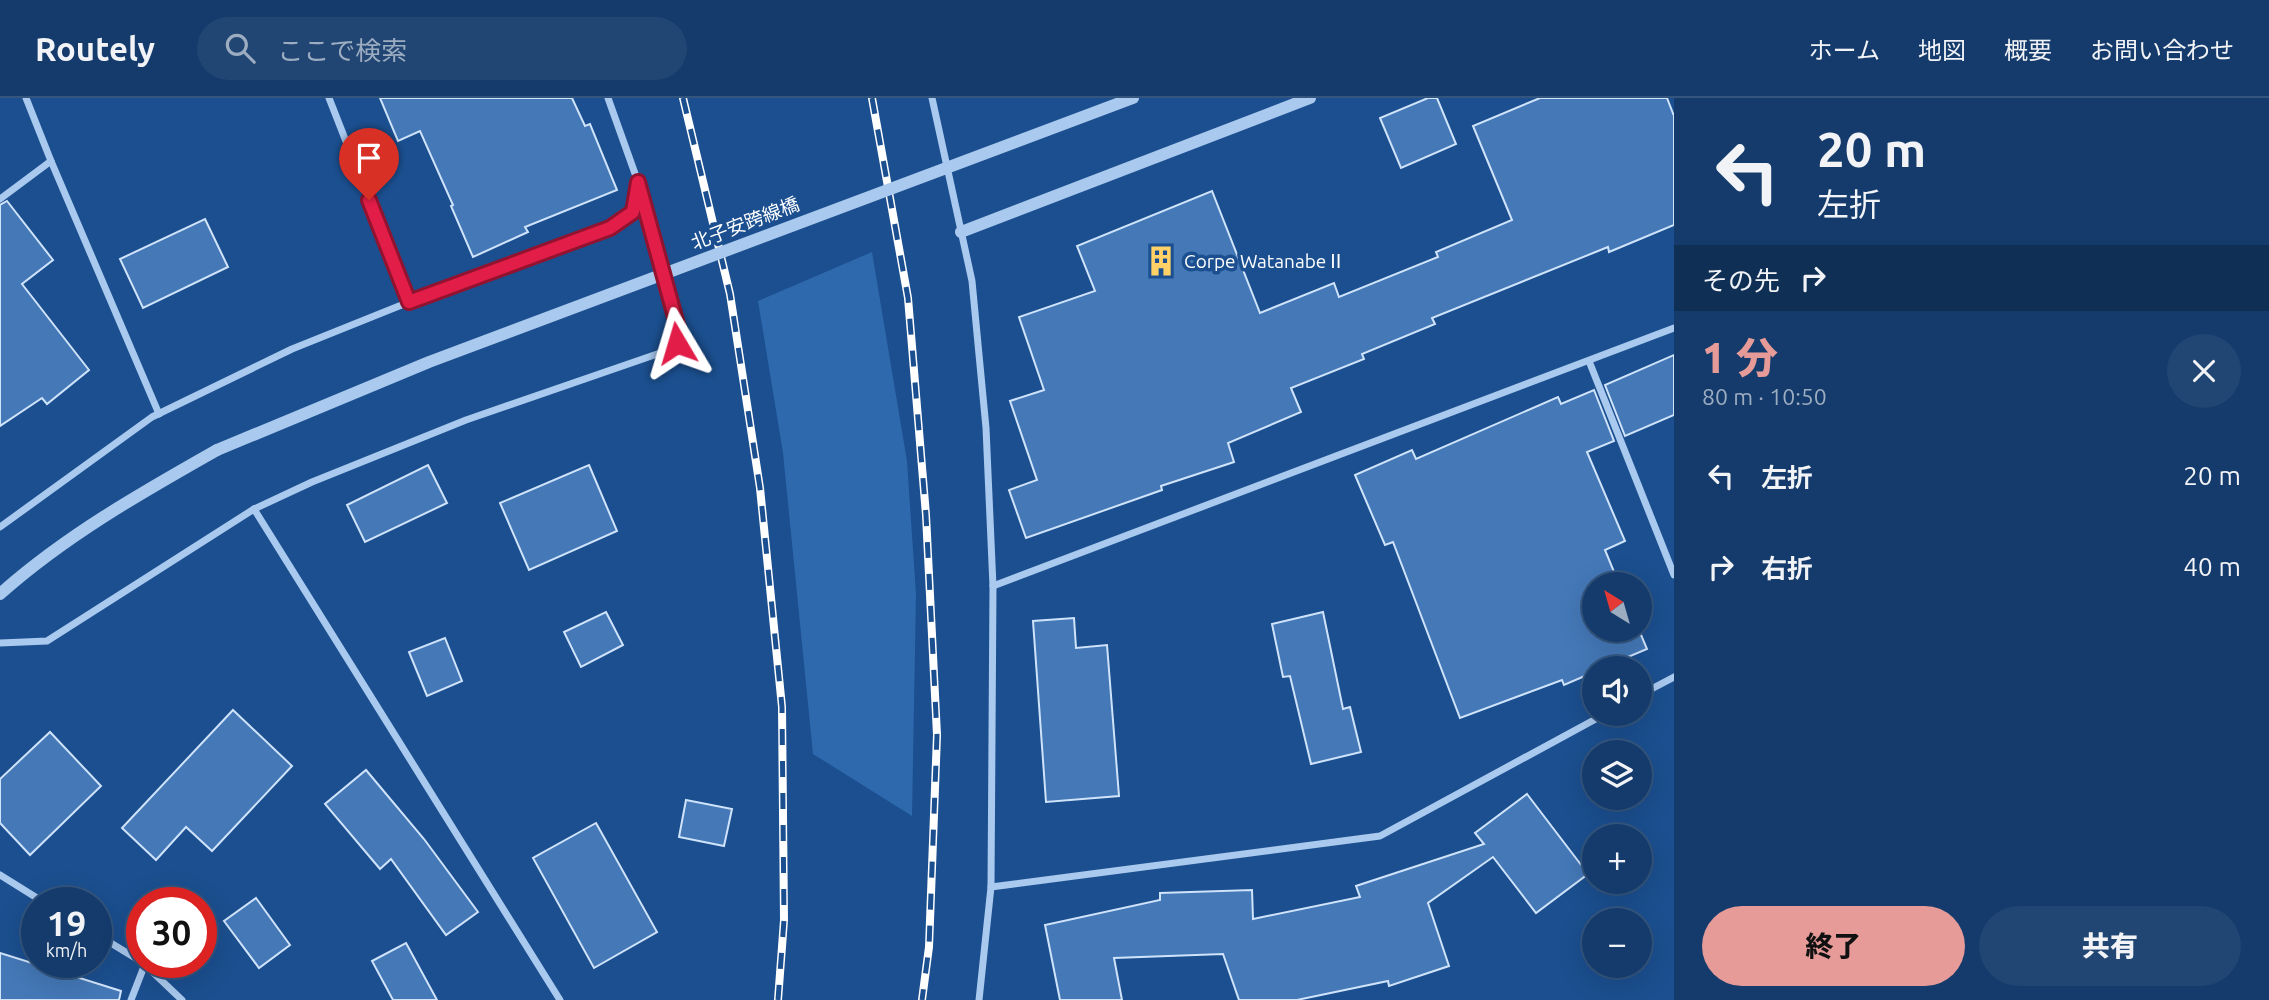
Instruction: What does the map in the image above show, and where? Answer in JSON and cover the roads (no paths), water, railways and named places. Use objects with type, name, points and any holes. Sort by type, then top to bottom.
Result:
[{"type":"street","points":[[26,98],[159,414]]},
{"type":"street","points":[[329,98],[409,302]]},
{"type":"street","points":[[0,643],[47,640],[254,509],[312,482],[466,420],[663,352],[677,343],[678,328],[638,182],[608,98]]},
{"type":"street","points":[[932,98],[972,281],[986,428],[993,586],[990,887],[979,1000]]},
{"type":"street","name":"北子安跨線橋","points":[[0,594],[33,565],[133,497],[217,450],[429,362],[1133,98]]},
{"type":"street","points":[[961,232],[1310,98]]},
{"type":"street","points":[[0,199],[51,161]]},
{"type":"street","points":[[0,527],[159,414],[292,349],[409,302],[610,228],[633,212],[638,182]]},
{"type":"street","points":[[993,586],[1674,328]]},
{"type":"street","points":[[1589,361],[1674,575]]},
{"type":"street","points":[[254,509],[560,1000]]},
{"type":"street","points":[[1652,689],[1674,677]]},
{"type":"street","points":[[990,887],[1380,836],[1583,726]]},
{"type":"street","points":[[0,875],[21,888]]},
{"type":"street","points":[[131,1000],[138,978]]},
{"type":"street","points":[[159,978],[182,1000]]},
{"type":"railway","points":[[683,98],[730,294],[760,488],[782,707],[784,920],[778,1000]]},
{"type":"railway","points":[[872,98],[908,298],[926,515],[937,735],[929,947],[922,1000]]},
{"type":"place","name":"Corpe WatanabeⅡ","points":[[1161,261]]}]
